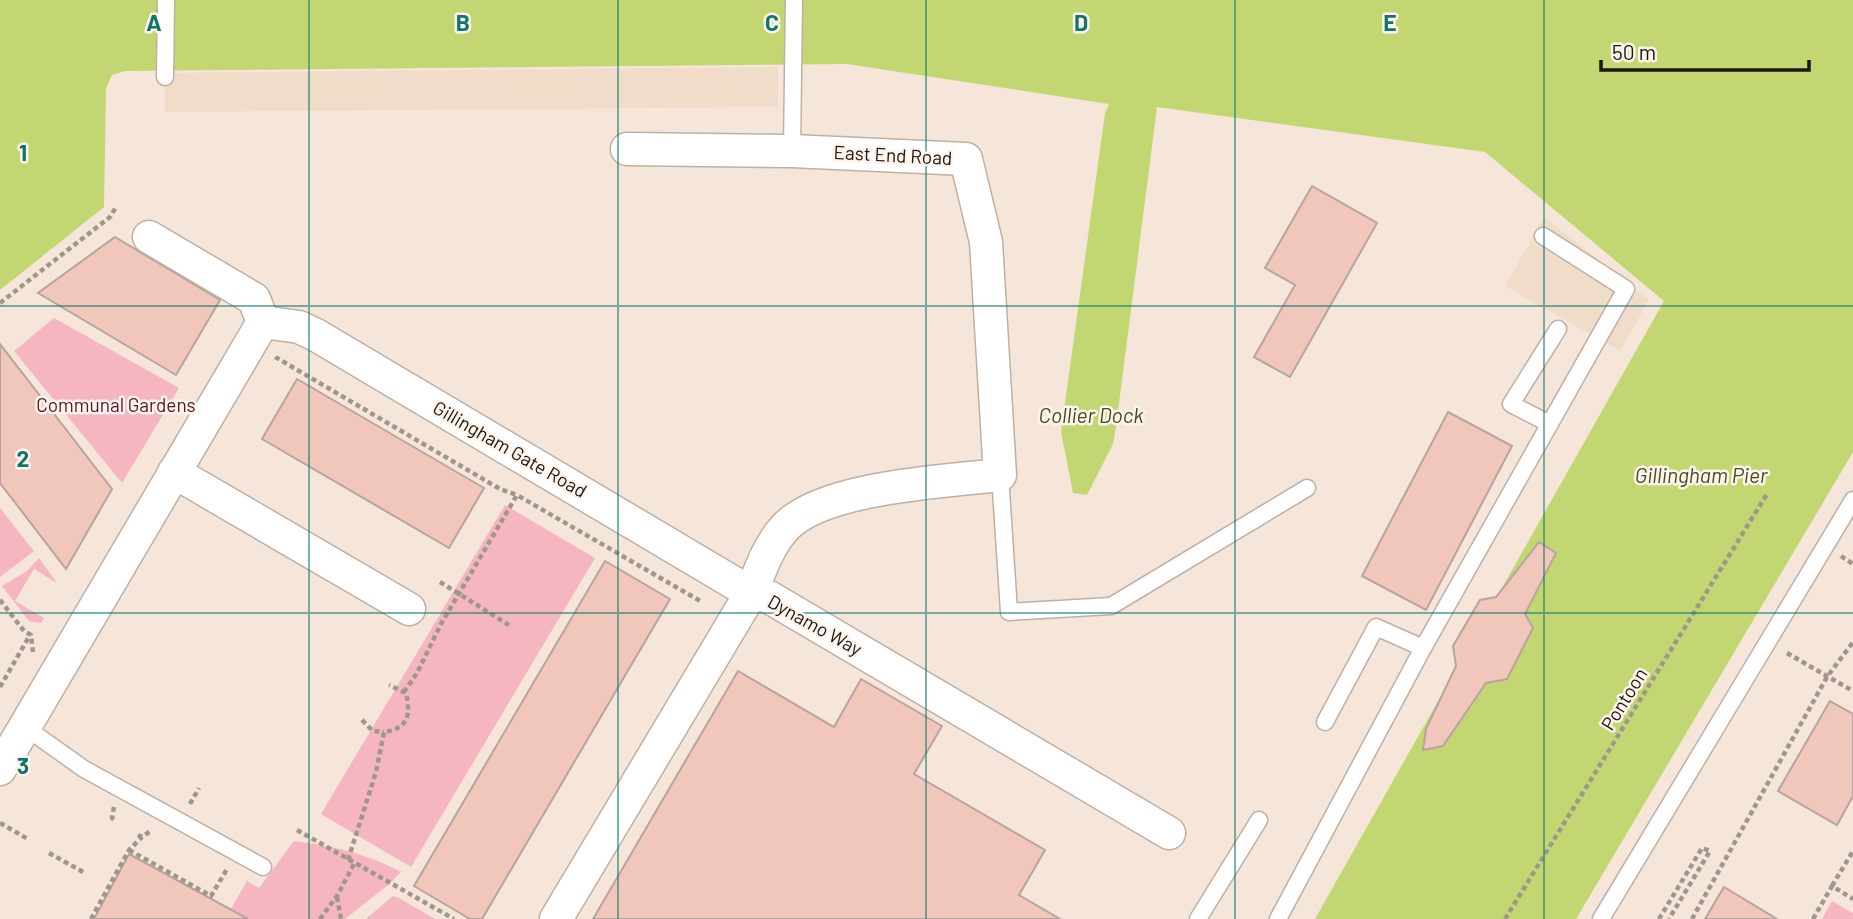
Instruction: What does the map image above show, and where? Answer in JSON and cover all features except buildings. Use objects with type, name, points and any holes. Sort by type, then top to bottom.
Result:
[{"type":"street","name":"East End Road","points":[[627,149],[792,151],[966,159],[986,242],[1000,475]]},
{"type":"street","points":[[0,769],[263,322],[254,299],[149,237]]},
{"type":"street","name":"Gillingham Gate Road","points":[[263,322],[292,325],[316,335],[751,593]]},
{"type":"street","points":[[174,472],[409,609]]},
{"type":"street","points":[[751,593],[766,555],[783,529],[813,507],[865,493],[1000,475]]},
{"type":"street","name":"Dynamo Way","points":[[556,919],[751,593],[769,597],[1168,833]]},
{"type":"lane","points":[[165,77],[166,0]]},
{"type":"lane","points":[[792,151],[794,0]]},
{"type":"lane","points":[[1278,919],[1423,648],[1626,289],[1542,236]]},
{"type":"lane","points":[[1550,424],[1511,404],[1558,330]]},
{"type":"lane","name":"East End Road","points":[[1000,475],[1009,612],[1111,606],[1307,488]]},
{"type":"lane","points":[[1601,919],[1853,500]]},
{"type":"lane","points":[[1325,722],[1376,627],[1423,648]]},
{"type":"lane","points":[[25,727],[84,769],[263,867]]},
{"type":"lane","points":[[1198,919],[1259,820]]},
{"type":"path","points":[[0,303],[110,217],[116,207]]},
{"type":"path","points":[[270,370],[277,358],[500,489],[517,495],[735,620]]},
{"type":"path","name":"Pontoon","points":[[1505,919],[1767,494]]},
{"type":"path","points":[[404,691],[417,673],[458,595],[517,495]]},
{"type":"path","points":[[440,582],[512,627]]},
{"type":"path","points":[[0,600],[24,631],[31,635]]},
{"type":"path","points":[[31,635],[34,659]]},
{"type":"path","points":[[0,687],[31,635]]},
{"type":"path","points":[[1768,642],[1853,691]]},
{"type":"path","points":[[1692,919],[1828,677],[1853,642]]},
{"type":"path","points":[[362,720],[373,731],[384,732],[395,731],[406,720],[407,697],[404,691],[389,685]]},
{"type":"path","points":[[320,919],[338,896],[351,862],[384,732]]},
{"type":"path","points":[[188,807],[199,788]]},
{"type":"path","points":[[0,823],[27,839]]},
{"type":"path","points":[[297,830],[445,917],[454,919]]},
{"type":"path","points":[[91,919],[129,850],[142,837]]},
{"type":"path","points":[[1659,919],[1702,848],[1710,851],[1669,919]]},
{"type":"path","points":[[129,850],[211,896],[228,866]]},
{"type":"path","points":[[1813,919],[1853,851]]},
{"type":"path","points":[[49,852],[85,873]]},
{"type":"path","points":[[1832,886],[1853,899]]},
{"type":"path","points":[[338,896],[341,919]]},
{"type":"shaded area","points":[[778,67],[778,107],[165,112],[165,73]]},
{"type":"shaded area","points":[[1544,217],[1649,300],[1620,351],[1505,286]]},
{"type":"green space","name":"Communal Gardens","points":[[54,318],[179,388],[122,483],[14,351]]},
{"type":"green space","points":[[505,505],[595,558],[411,867],[321,814]]},
{"type":"green space","points":[[0,508],[34,551],[0,577]]},
{"type":"green space","points":[[39,558],[57,583],[34,569],[15,601],[44,618],[41,623],[29,621],[2,586],[27,571]]},
{"type":"green space","points":[[294,841],[349,851],[401,872],[345,919],[225,919],[247,881],[259,888]]},
{"type":"green space","points":[[393,896],[399,898],[435,919],[366,919]]},
{"type":"green space","points":[[1832,901],[1853,913],[1853,919],[1822,919]]},
{"type":"water","points":[[0,0],[1853,0],[1853,452],[1576,919],[1315,919],[1664,301],[1485,152],[1157,107],[1113,444],[1087,495],[1073,493],[1061,432],[1105,113],[1109,104],[847,64],[125,71],[112,75],[106,88],[104,207],[0,290]]},
{"type":"water label","name":"Collier Dock","points":[[1091,416]]},
{"type":"water label","name":"Gillingham Pier","points":[[1701,476]]}]
